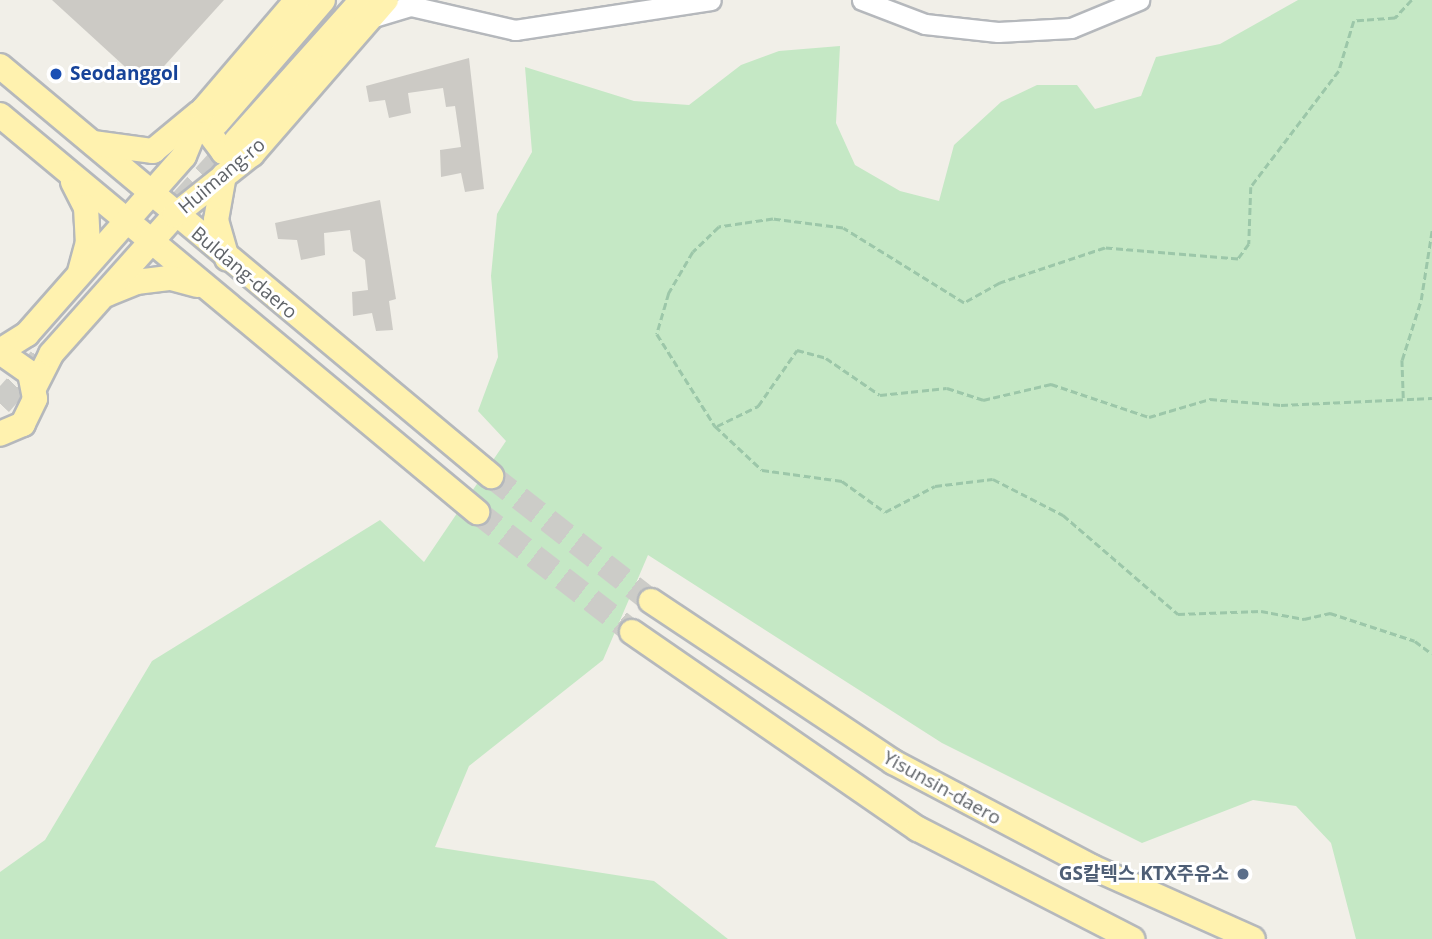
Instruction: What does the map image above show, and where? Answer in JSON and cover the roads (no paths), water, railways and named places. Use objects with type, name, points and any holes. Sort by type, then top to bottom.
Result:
[{"type":"main road","name":"Huimang-ro","points":[[0,351],[27,334],[184,156],[207,118],[297,0]]},
{"type":"main road","name":"Huimang-ro","points":[[86,141],[131,153],[153,152],[207,118],[323,0]]},
{"type":"main road","points":[[365,10],[386,0]]},
{"type":"main road","name":"Huimang-ro","points":[[0,434],[31,413],[35,386],[43,364],[175,215],[224,176],[244,147],[365,10]]},
{"type":"main road","name":"Buldang-daero","points":[[0,66],[150,195],[491,476]]},
{"type":"main road","name":"Buldang-daero","points":[[0,115],[150,244],[477,512]]},
{"type":"main road","points":[[207,118],[223,152],[244,147]]},
{"type":"main road","points":[[70,175],[86,207],[88,242],[78,275]]},
{"type":"main road","points":[[224,176],[216,220],[227,258]]},
{"type":"main road","points":[[103,295],[159,279],[202,287]]},
{"type":"main road","points":[[0,351],[21,362],[35,386]]},
{"type":"main road","name":"Yisunsin-daero","points":[[651,601],[893,762],[1092,867],[1253,939]]},
{"type":"main road","points":[[632,632],[918,829],[1132,939]]},
{"type":"street","points":[[434,0],[447,17]]},
{"type":"street","points":[[365,10],[402,7],[514,30],[711,0]]},
{"type":"street","points":[[862,0],[925,24],[998,32],[1071,28],[1139,0]]},
{"type":"tunnel","points":[[180,203],[236,141]]},
{"type":"tunnel","points":[[0,404],[42,357]]},
{"type":"tunnel","points":[[491,476],[651,601]]},
{"type":"tunnel","points":[[477,512],[632,632]]},
{"type":"place","name":"Seodanggol","points":[[56,74]]},
{"type":"place","name":"GS칼텍스 KTX주유소","points":[[1243,874]]}]
